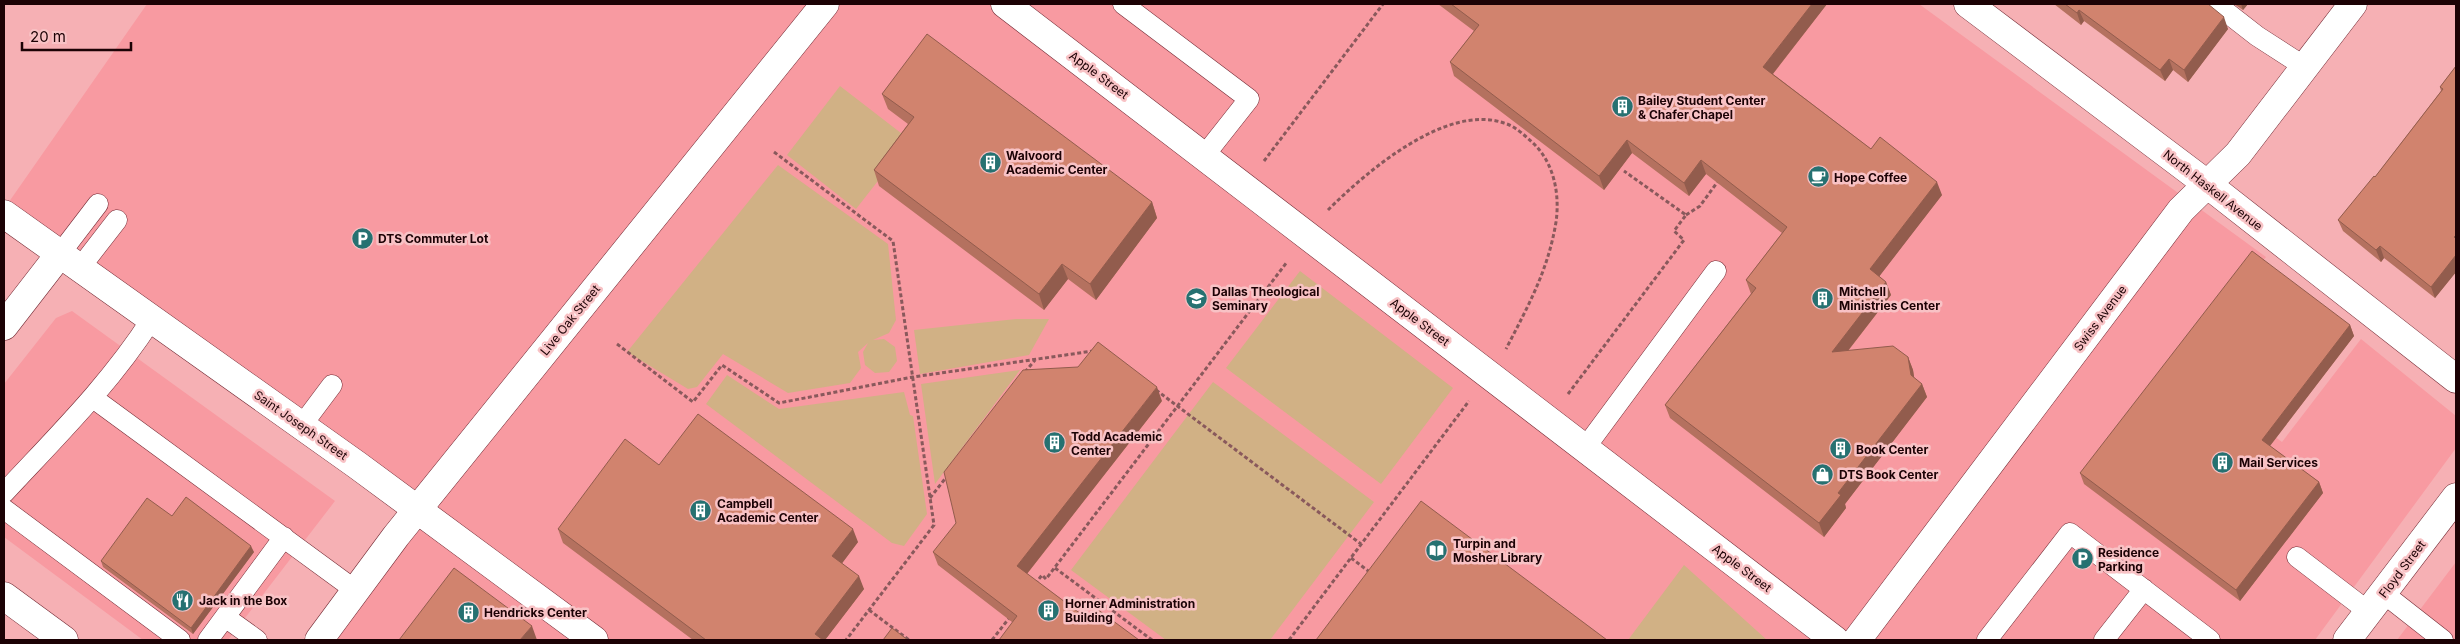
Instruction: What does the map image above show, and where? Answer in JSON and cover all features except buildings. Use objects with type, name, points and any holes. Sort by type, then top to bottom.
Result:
[{"type":"street","name":"Live Oak Street","points":[[319,640],[355,590],[418,510],[825,4]]},
{"type":"street","name":"North Haskell Avenue","points":[[1968,4],[2207,184],[2456,379]]},
{"type":"street","name":"Swiss Avenue","points":[[1857,640],[2181,210],[2238,154],[2353,4]]},
{"type":"street","name":"Apple Street","points":[[1013,6],[1204,156],[1835,640]]},
{"type":"street","name":"Saint Joseph Street","points":[[4,214],[69,262],[302,425],[594,640]]},
{"type":"street","points":[[4,326],[69,262]]},
{"type":"street","name":"Floyd Street","points":[[2347,640],[2456,497]]},
{"type":"street","points":[[4,596],[64,640]]},
{"type":"lane","points":[[1124,4],[1249,99],[1204,156]]},
{"type":"lane","points":[[2216,4],[2257,36],[2305,67]]},
{"type":"lane","points":[[69,262],[98,204]]},
{"type":"lane","points":[[69,262],[117,220]]},
{"type":"lane","points":[[1584,448],[1716,271]]},
{"type":"lane","points":[[4,493],[93,398],[132,351],[152,320]]},
{"type":"lane","points":[[302,425],[332,385]]},
{"type":"lane","points":[[93,398],[355,590]]},
{"type":"lane","points":[[4,509],[180,640]]},
{"type":"lane","points":[[1987,640],[2070,533],[2210,640]]},
{"type":"lane","points":[[208,640],[284,537]]},
{"type":"lane","points":[[2297,557],[2443,640]]},
{"type":"lane","points":[[2104,640],[2144,589]]},
{"type":"lane","points":[[225,617],[256,640]]},
{"type":"path","points":[[1261,166],[1384,4]]},
{"type":"path","points":[[1324,214],[1367,173],[1396,152],[1425,136],[1454,124],[1481,120],[1504,123],[1523,133],[1539,149],[1551,168],[1557,192],[1556,221],[1550,254],[1536,293],[1505,353]]},
{"type":"path","points":[[774,152],[893,241],[934,525],[846,640]]},
{"type":"path","points":[[1624,171],[1686,215]]},
{"type":"path","points":[[1564,398],[1684,240],[1674,231],[1686,215],[1700,206],[1720,179]]},
{"type":"path","points":[[1031,589],[1042,574],[1046,579],[1055,568],[1308,236]]},
{"type":"path","points":[[617,344],[693,402],[722,365],[779,403],[913,377],[1102,350]]},
{"type":"path","points":[[1023,375],[1035,360]]},
{"type":"path","points":[[1289,640],[1490,375]]},
{"type":"path","points":[[1154,389],[1361,544]]},
{"type":"path","points":[[930,498],[953,468]]},
{"type":"path","points":[[1351,558],[1374,575]]},
{"type":"path","points":[[1055,568],[1152,640]]},
{"type":"path","points":[[869,610],[909,640]]},
{"type":"path","points":[[992,640],[1014,611]]},
{"type":"shaded area","name":"Dallas Theological Seminary","points":[[147,4],[1919,4],[2266,257],[2183,369],[2282,442],[2361,339],[2456,416],[2456,448],[2315,640],[320,640],[417,510],[4,209]]},
{"type":"shaded area","points":[[840,86],[910,140],[856,209],[787,155]]},
{"type":"shaded area","points":[[778,165],[888,244],[896,320],[889,333],[873,340],[884,339],[895,347],[897,361],[889,372],[875,373],[865,365],[863,352],[868,343],[858,352],[861,368],[850,383],[788,393],[723,354],[697,387],[688,389],[627,352]]},
{"type":"shaded area","points":[[1300,271],[1453,388],[1381,484],[1226,368]]},
{"type":"shaded area","points":[[72,311],[335,501],[228,640],[143,640],[4,537],[4,384],[56,318]]},
{"type":"shaded area","points":[[1016,319],[1049,319],[1029,355],[920,374],[914,330]]},
{"type":"shaded area","points":[[1020,370],[935,484],[921,384]]},
{"type":"shaded area","points":[[727,375],[779,409],[904,392],[910,415],[913,416],[927,514],[904,546],[892,543],[706,404]]},
{"type":"shaded area","points":[[1213,382],[1374,502],[1270,640],[1166,640],[1071,570]]},
{"type":"shaded area","points":[[2456,562],[2456,640],[2397,640]]},
{"type":"shaded area","points":[[1684,565],[1767,640],[1628,640]]},
{"type":"place","name":"Bailey Student Center & Chafer Chapel","points":[[1622,107]]},
{"type":"place","name":"Walvoord Academic Center","points":[[990,162]]},
{"type":"place","name":"Hope Coffee","points":[[1818,177]]},
{"type":"place","name":"DTS Commuter Lot","points":[[362,238]]},
{"type":"place","name":"Dallas Theological Seminary","points":[[1196,298]]},
{"type":"place","name":"Mitchell Ministries Center","points":[[1823,298]]},
{"type":"place","name":"Todd Academic Center","points":[[1055,443]]},
{"type":"place","name":"Book Center","points":[[1840,449]]},
{"type":"place","name":"Mail Services","points":[[2223,462]]},
{"type":"place","name":"DTS Book Center","points":[[1823,474]]},
{"type":"place","name":"Campbell Academic Center","points":[[701,510]]},
{"type":"place","name":"Turpin and Mosher Library","points":[[1437,550]]},
{"type":"place","name":"Residence Parking","points":[[2082,559]]},
{"type":"place","name":"Jack in the Box","points":[[183,600]]},
{"type":"place","name":"Horner Administration Building","points":[[1049,610]]},
{"type":"place","name":"Hendricks Center","points":[[468,612]]}]
